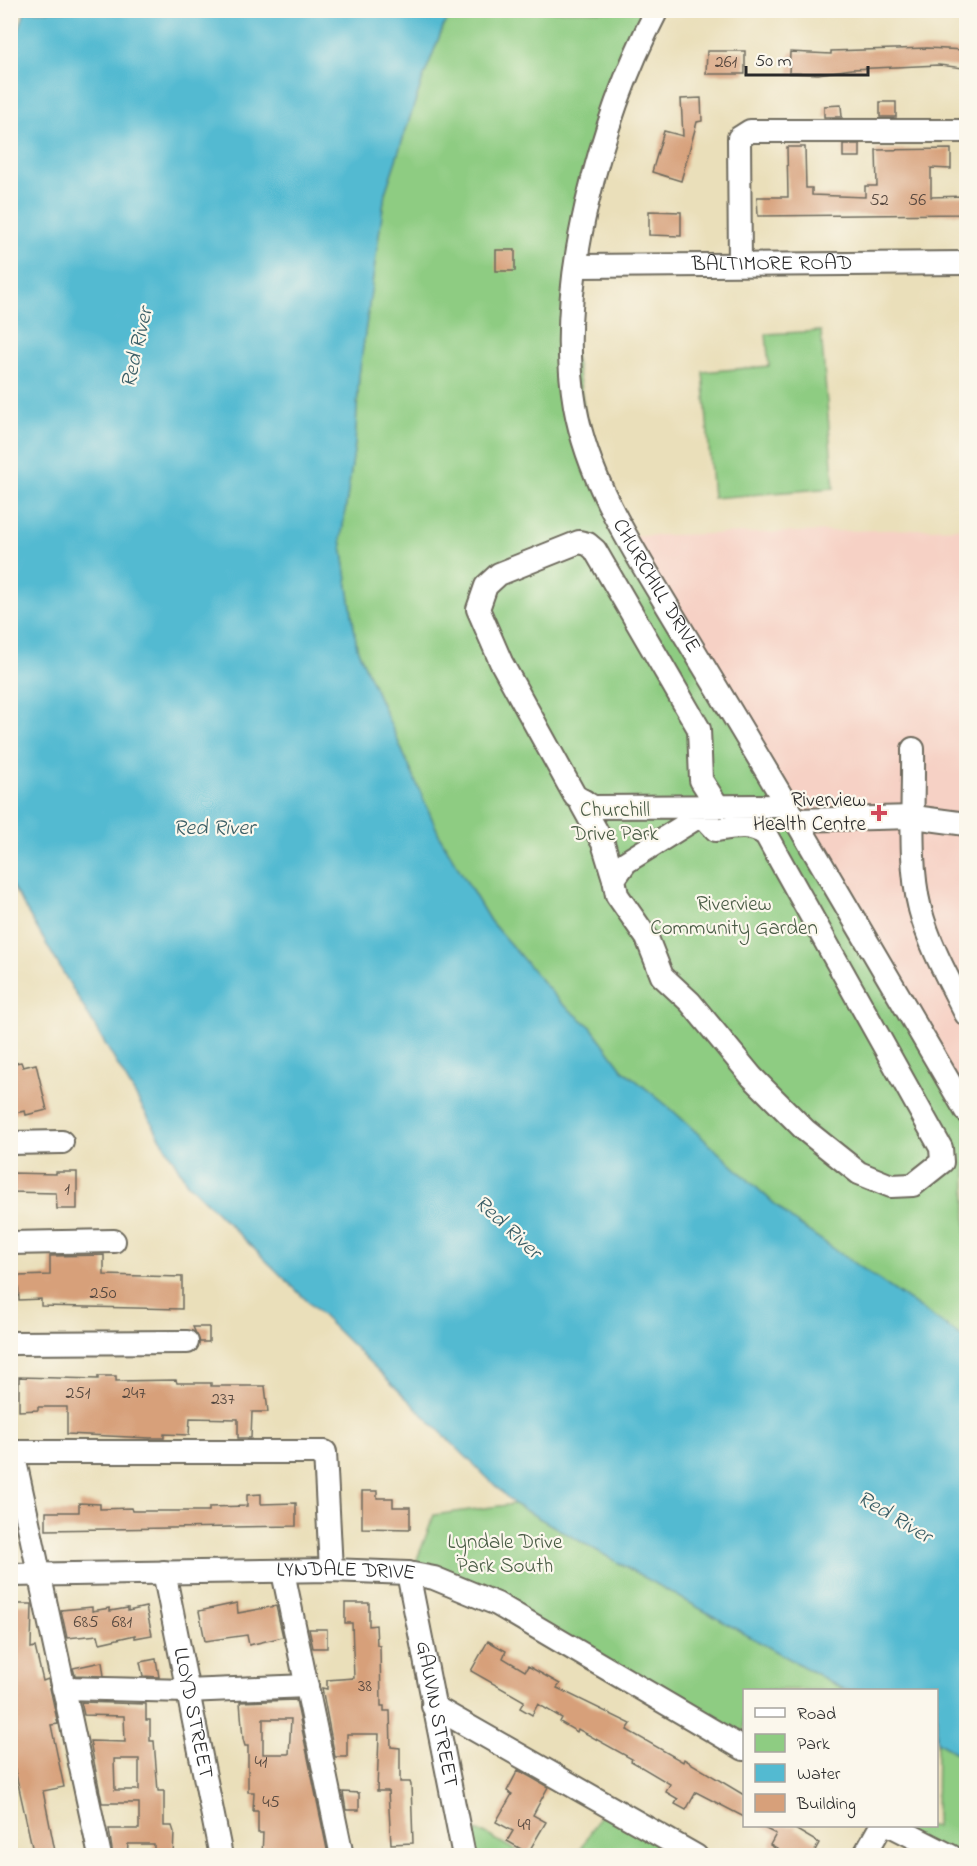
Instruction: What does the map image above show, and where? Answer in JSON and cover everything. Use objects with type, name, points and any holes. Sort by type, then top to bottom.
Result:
[{"type":"street","name":"CHURCHILL DRIVE","points":[[657,10],[632,59],[610,122],[593,182],[577,266],[570,325],[574,395],[583,438],[595,473],[625,536],[792,813],[966,1111]]},
{"type":"street","points":[[740,264],[739,138],[750,131],[966,131]]},
{"type":"street","name":"BALTIMORE ROAD","points":[[577,266],[966,263]]},
{"type":"street","points":[[584,801],[582,805],[603,843],[617,895],[647,938],[662,976],[690,1002],[752,1077],[805,1130],[860,1173],[891,1186],[913,1185],[930,1174],[942,1162],[941,1148],[766,836],[758,828],[737,826],[716,830],[710,810],[700,780],[699,729],[595,550],[588,544],[579,543],[499,574],[486,586],[478,609],[501,662],[575,796],[584,801],[593,807],[710,810],[914,817],[966,824]]},
{"type":"street","points":[[913,749],[915,882],[920,908],[937,957],[966,1014]]},
{"type":"street","points":[[614,879],[626,862],[710,810]]},
{"type":"street","points":[[10,1143],[62,1142]]},
{"type":"street","points":[[10,1243],[114,1241]]},
{"type":"street","points":[[10,1343],[187,1342]]},
{"type":"street","points":[[100,1856],[12,1452],[325,1452],[331,1570]]},
{"type":"street","name":"LYNDALE DRIVE","points":[[10,1575],[331,1570],[408,1573],[434,1578],[497,1604],[743,1748]]},
{"type":"street","name":"LLOYD STREET","points":[[164,1572],[221,1856]]},
{"type":"street","points":[[283,1572],[342,1856]]},
{"type":"street","name":"GAUVIN STREET","points":[[408,1573],[464,1856]]},
{"type":"street","points":[[63,1688],[188,1691],[307,1686]]},
{"type":"street","points":[[433,1706],[696,1856]]},
{"type":"street","points":[[864,1856],[880,1827]]},
{"type":"street","points":[[894,1827],[951,1856]]},
{"type":"shaded area","name":"Riverview Health Centre","points":[[966,528],[966,1111],[625,536]]},
{"type":"green space","name":"Churchill Drive Park","points":[[453,11],[657,11],[610,122],[570,325],[595,473],[966,1111],[966,1340],[792,1220],[671,1109],[622,1069],[591,1027],[560,1002],[490,921],[441,839],[357,648],[341,539],[355,444],[359,375],[385,193],[421,84],[443,27]]},
{"type":"green space","points":[[821,331],[834,488],[713,498],[703,372],[769,366],[766,334]]},
{"type":"green space","name":"Lyndale Drive Park South","points":[[514,1504],[843,1689],[743,1689],[743,1742],[497,1604],[411,1575],[434,1515]]},
{"type":"green space","points":[[938,1743],[966,1759],[966,1855],[951,1855],[894,1827],[938,1827]]},
{"type":"green space","points":[[603,1810],[683,1856],[577,1856]]},
{"type":"green space","points":[[473,1831],[484,1833],[524,1855],[476,1855]]},
{"type":"water","name":"Red River","points":[[25,11],[453,11],[443,27],[421,84],[385,193],[359,375],[355,444],[341,539],[357,648],[441,839],[490,921],[560,1002],[591,1027],[622,1069],[671,1109],[792,1220],[966,1340],[966,1759],[938,1743],[938,1689],[843,1689],[514,1504],[187,1183],[11,884],[10,59]]},
{"type":"building","points":[[927,48],[964,50],[963,68],[939,65],[852,69],[818,74],[789,73],[790,52],[831,54],[831,51]]},
{"type":"building","points":[[707,51],[745,51],[745,74],[706,74]]},
{"type":"building","points":[[701,98],[702,121],[697,122],[681,181],[652,172],[664,131],[683,136],[681,99]]},
{"type":"building","points":[[880,102],[896,102],[896,117],[880,117]]},
{"type":"building","points":[[841,105],[842,117],[824,117],[824,106]]},
{"type":"building","points":[[843,144],[860,144],[860,157],[843,157]]},
{"type":"building","points":[[787,147],[805,147],[806,188],[812,188],[812,195],[865,197],[865,186],[877,186],[876,150],[951,149],[951,169],[931,168],[931,197],[965,196],[965,214],[758,216],[757,197],[788,197]]},
{"type":"building","points":[[649,211],[681,212],[681,236],[649,235]]},
{"type":"building","points":[[496,250],[515,250],[515,271],[496,271]]},
{"type":"building","points":[[21,1062],[23,1067],[36,1064],[47,1110],[26,1115],[25,1111],[10,1114],[10,1064]]},
{"type":"building","points":[[56,1172],[77,1172],[77,1209],[57,1209],[56,1193],[10,1192],[10,1173],[56,1174]]},
{"type":"building","points":[[104,1255],[104,1275],[182,1277],[182,1309],[41,1306],[41,1299],[19,1300],[18,1276],[50,1275],[50,1256]]},
{"type":"building","points":[[193,1327],[209,1327],[209,1342],[200,1342]]},
{"type":"building","points":[[98,1376],[116,1376],[116,1381],[176,1380],[177,1383],[211,1383],[211,1386],[265,1386],[268,1412],[252,1412],[251,1438],[238,1438],[238,1419],[190,1418],[189,1435],[164,1434],[164,1438],[150,1438],[67,1434],[67,1407],[38,1407],[38,1410],[19,1411],[19,1377],[98,1379]]},
{"type":"building","points":[[362,1491],[377,1491],[377,1498],[393,1498],[393,1507],[410,1507],[410,1529],[362,1528]]},
{"type":"building","points":[[261,1494],[261,1504],[296,1503],[296,1526],[46,1530],[46,1512],[79,1512],[79,1503],[100,1504],[100,1509],[131,1508],[132,1511],[209,1511],[209,1507],[247,1506],[247,1495]]},
{"type":"building","points":[[237,1603],[238,1613],[276,1606],[283,1637],[249,1645],[247,1635],[205,1641],[199,1611]]},
{"type":"building","points":[[345,1603],[369,1603],[369,1626],[376,1625],[377,1645],[380,1646],[381,1706],[384,1706],[384,1711],[390,1711],[391,1747],[400,1748],[400,1782],[410,1782],[411,1785],[413,1843],[391,1844],[388,1791],[377,1791],[379,1734],[347,1734],[347,1757],[335,1757],[322,1688],[327,1689],[327,1680],[354,1678],[352,1623],[345,1623]]},
{"type":"building","points":[[10,1604],[32,1604],[31,1648],[35,1647],[43,1681],[48,1679],[58,1724],[51,1725],[64,1787],[43,1791],[56,1856],[34,1856],[10,1747]]},
{"type":"building","points":[[92,1607],[92,1611],[128,1608],[128,1611],[146,1607],[152,1635],[135,1638],[135,1635],[100,1643],[98,1635],[67,1638],[61,1610]]},
{"type":"building","points":[[309,1629],[327,1629],[327,1648],[313,1648]]},
{"type":"building","points":[[488,1641],[506,1651],[503,1658],[525,1671],[528,1666],[560,1684],[557,1688],[631,1724],[627,1730],[683,1762],[684,1759],[743,1794],[743,1816],[696,1792],[686,1810],[675,1804],[678,1799],[666,1792],[670,1784],[631,1761],[632,1759],[578,1729],[577,1732],[560,1722],[562,1718],[538,1704],[532,1715],[520,1708],[524,1701],[471,1671]]},
{"type":"building","points":[[156,1659],[159,1677],[143,1676],[140,1662]]},
{"type":"building","points":[[102,1662],[104,1676],[75,1675],[73,1668]]},
{"type":"building","points":[[296,1700],[328,1854],[262,1856],[263,1833],[258,1833],[258,1811],[253,1811],[254,1792],[248,1792],[248,1746],[245,1746],[243,1739],[240,1702]],"holes":[[[263,1719],[291,1719],[289,1754],[263,1754]]]},
{"type":"building","points":[[81,1702],[146,1704],[146,1720],[150,1720],[150,1741],[154,1741],[158,1791],[164,1791],[164,1826],[172,1826],[174,1832],[173,1856],[154,1856],[154,1844],[128,1844],[127,1856],[113,1856],[109,1829],[139,1829],[139,1803],[102,1803],[90,1741],[125,1742],[124,1716],[84,1715]],"holes":[[[114,1759],[139,1759],[139,1790],[115,1790]]]},
{"type":"building","points":[[518,1770],[548,1787],[533,1815],[546,1822],[528,1853],[507,1841],[513,1831],[496,1822],[512,1794],[507,1791]]},
{"type":"building","points":[[343,1792],[359,1793],[359,1810],[346,1810]]},
{"type":"building","points":[[762,1827],[796,1827],[795,1829],[819,1843],[812,1856],[788,1856],[770,1845],[776,1834]]},
{"type":"place","name":"Riverview Health Centre","points":[[879,813]]},
{"type":"park label","name":"Riverview Community Garden","points":[[734,917]]}]
